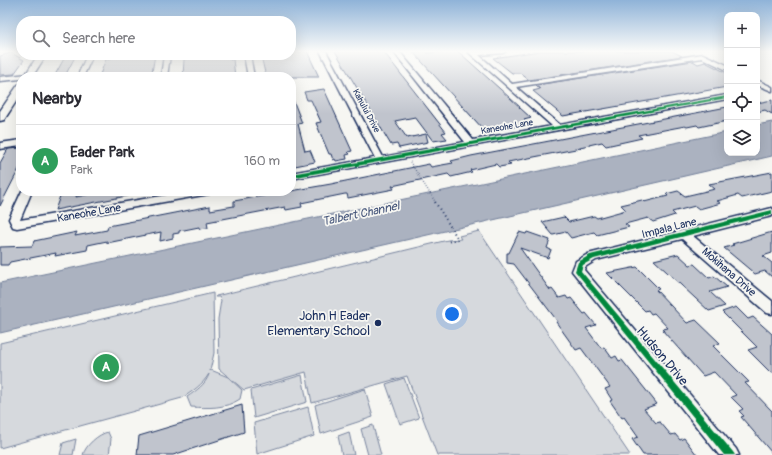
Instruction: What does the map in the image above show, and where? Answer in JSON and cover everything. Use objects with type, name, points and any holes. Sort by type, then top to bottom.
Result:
[{"type":"street","name":"Kahului Drive","points":[[335,72],[380,159]]},
{"type":"street","points":[[414,72],[470,143]]},
{"type":"street","points":[[495,72],[559,128]]},
{"type":"street","points":[[511,86],[599,72]]},
{"type":"street","points":[[0,79],[16,77]]},
{"type":"street","points":[[760,83],[772,89]]},
{"type":"street","points":[[760,91],[772,89]]},
{"type":"street","points":[[0,118],[16,94]]},
{"type":"street","name":"Kaneohe Lane","points":[[296,175],[724,98]]},
{"type":"street","points":[[0,146],[16,143]]},
{"type":"street","name":"Kaneohe Lane","points":[[25,196],[14,219],[17,224],[182,196]]},
{"type":"street","points":[[145,203],[146,196]]},
{"type":"street","name":"Impala Lane","points":[[578,271],[580,264],[592,257],[685,235],[772,212]]},
{"type":"street","name":"Mokihana Drive","points":[[685,235],[772,309]]},
{"type":"street","name":"Hudson Drive","points":[[578,271],[730,455]]},
{"type":"path","points":[[405,155],[458,240],[447,242]]},
{"type":"shaded area","name":"John H Eader Elementary School","points":[[479,231],[630,455],[437,455],[407,376],[312,403],[306,372],[244,390],[219,369],[218,319],[221,300],[219,297],[215,297],[216,296],[448,240],[461,239],[459,236]]},
{"type":"shaded area","points":[[213,293],[214,353],[210,371],[211,370],[228,377],[242,390],[240,399],[228,405],[210,408],[191,407],[187,397],[203,384],[208,378],[209,374],[197,388],[182,398],[0,448],[0,343]]},
{"type":"shaded area","points":[[302,375],[307,402],[254,418],[251,390]]},
{"type":"shaded area","points":[[404,378],[419,418],[400,424],[386,384]]},
{"type":"shaded area","points":[[365,389],[373,417],[321,434],[315,405]]},
{"type":"shaded area","points":[[308,407],[314,436],[257,454],[254,423]]},
{"type":"shaded area","points":[[373,425],[381,455],[368,455],[361,429]]},
{"type":"shaded area","points":[[108,432],[111,439],[109,455],[83,455],[86,448],[92,441],[100,435]]},
{"type":"shaded area","points":[[349,432],[354,455],[342,455],[338,436]]},
{"type":"shaded area","points":[[76,439],[73,455],[60,455],[63,443]]},
{"type":"water","name":"Talbert Channel","points":[[772,122],[772,156],[0,333],[0,283],[724,133],[724,156],[760,156],[760,124]]},
{"type":"building","points":[[0,72],[15,72],[14,74],[0,75]]},
{"type":"building","points":[[296,72],[317,72],[319,77],[296,77]]},
{"type":"building","points":[[348,72],[400,72],[446,132],[442,133],[447,139],[433,141],[415,117],[395,121],[407,138],[426,134],[428,142],[399,148],[397,144],[391,145]]},
{"type":"building","points":[[431,72],[481,72],[531,118],[524,120],[529,124],[491,131],[488,128],[483,129]]},
{"type":"building","points":[[511,72],[579,72],[529,80],[520,73]]},
{"type":"building","points":[[620,72],[724,72],[724,88],[563,116],[533,91],[540,89],[536,85]]},
{"type":"building","points":[[324,89],[352,151],[348,152],[350,154],[346,155],[347,159],[336,161],[335,159],[333,160],[331,154],[329,154],[316,123],[321,122],[311,100],[307,100],[304,92]]},
{"type":"building","points":[[772,100],[772,114],[765,110],[760,111],[760,102]]},
{"type":"building","points":[[296,107],[302,123],[298,124],[305,151],[310,150],[315,162],[296,166]]},
{"type":"building","points":[[724,108],[724,122],[699,127],[697,125],[685,126],[638,135],[642,138],[606,146],[602,142],[580,147],[581,148],[508,162],[511,165],[499,167],[496,164],[470,170],[472,172],[451,177],[448,174],[392,186],[394,189],[348,198],[347,194],[345,194],[301,203],[302,207],[286,210],[285,207],[207,222],[208,228],[199,229],[199,227],[179,231],[179,233],[173,234],[173,238],[160,241],[161,232],[107,243],[107,241],[88,245],[87,250],[55,256],[56,253],[10,262],[8,265],[0,265],[0,247],[32,246],[34,241],[77,232],[75,236],[107,230],[108,226],[210,206],[210,210],[234,206],[234,201],[263,196],[296,196],[296,190],[429,164],[431,167],[453,163],[451,161]]},
{"type":"building","points":[[16,148],[16,175],[0,206],[0,163],[8,149]]},
{"type":"building","points":[[772,172],[772,191],[742,198],[738,195],[717,201],[721,203],[699,209],[695,206],[672,212],[675,215],[653,222],[648,218],[625,224],[629,227],[597,235],[594,232],[571,238],[566,232],[553,235],[542,222],[564,217],[569,222],[594,216],[597,218],[626,210],[621,205],[642,200],[644,202],[668,196],[666,194],[678,191],[685,196],[715,189],[709,184]]},
{"type":"building","points":[[60,196],[127,196],[55,210]]},
{"type":"building","points":[[519,232],[526,234],[527,232],[550,240],[547,248],[551,250],[548,258],[520,248],[550,290],[552,289],[559,298],[566,296],[568,299],[571,298],[584,314],[586,313],[596,325],[586,328],[601,348],[604,347],[612,358],[616,356],[619,361],[622,360],[657,404],[644,409],[656,423],[660,422],[671,435],[675,434],[680,440],[684,438],[697,455],[643,455],[632,439],[638,437],[624,417],[622,418],[610,401],[612,400],[605,389],[610,387],[581,348],[576,350],[556,322],[558,322],[514,264],[507,263],[507,253],[509,253]]},
{"type":"building","points":[[772,232],[772,253],[763,256],[772,263],[772,277],[765,271],[755,274],[724,248],[734,245],[732,244]]},
{"type":"building","points":[[678,254],[690,265],[694,264],[709,278],[714,276],[727,287],[710,292],[725,306],[709,311],[654,260]]},
{"type":"building","points":[[637,267],[659,289],[656,290],[687,323],[696,320],[720,343],[713,346],[749,382],[745,383],[772,411],[772,453],[741,417],[744,416],[739,411],[743,409],[731,397],[736,395],[714,372],[703,376],[663,331],[665,331],[663,329],[668,328],[654,313],[651,314],[648,310],[645,311],[607,273]]},
{"type":"building","points":[[736,307],[748,319],[753,317],[772,334],[772,374],[748,350],[757,347],[722,312]]},
{"type":"building","points":[[242,405],[244,432],[173,455],[137,455],[139,436]]},
{"type":"cycle path","points":[[296,175],[724,98]]},
{"type":"cycle path","points":[[730,455],[578,271],[580,264],[592,257],[772,212]]},
{"type":"place","name":"John H Eader Elementary School","points":[[378,323]]},
{"type":"place","name":"Eader Park","points":[[106,367]]}]
